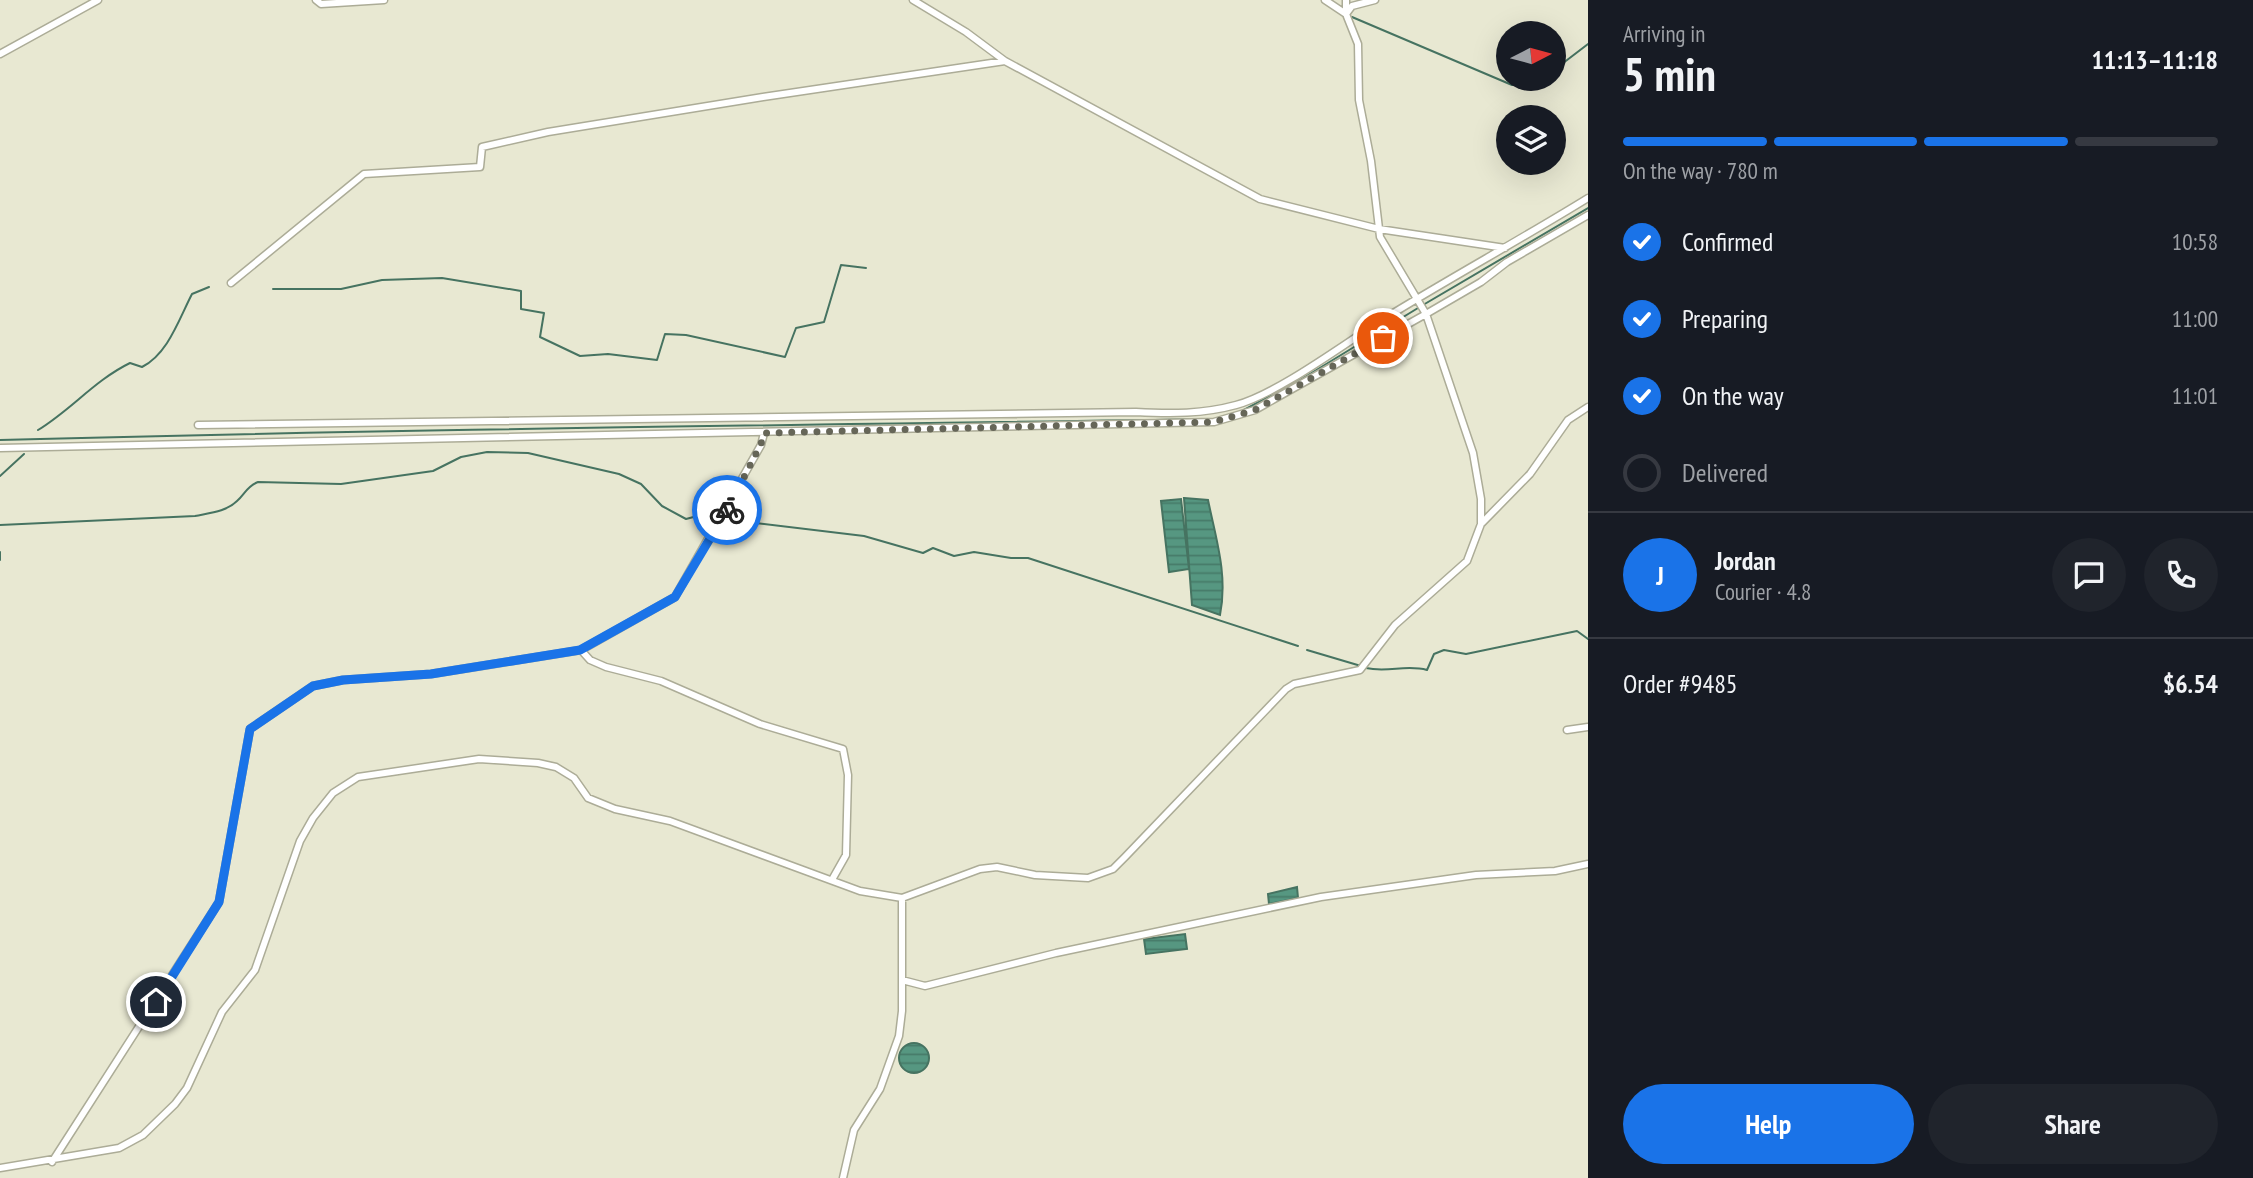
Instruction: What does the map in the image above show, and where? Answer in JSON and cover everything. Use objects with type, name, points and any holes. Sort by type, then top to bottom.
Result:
[{"type":"street","points":[[0,54],[98,0]]},
{"type":"street","points":[[316,0],[321,4],[384,0]]},
{"type":"street","points":[[912,0],[966,32],[1005,61],[1260,200],[1380,229],[1505,248]]},
{"type":"street","points":[[1325,0],[1346,14]]},
{"type":"street","points":[[0,1168],[38,1161],[51,1162],[131,1143],[175,1104],[187,1088],[222,1012],[256,970],[300,841],[332,793],[358,777],[479,759],[538,763],[556,767],[574,778],[588,798],[608,806],[670,821],[753,853],[833,878],[860,891],[902,898],[980,869],[997,867],[1035,875],[1088,877],[1113,869],[1286,689],[1294,684],[1360,670],[1395,625],[1468,561],[1481,524],[1481,499],[1473,453],[1426,314],[1382,244],[1359,100],[1358,44],[1346,14],[1346,0]]},
{"type":"street","points":[[1346,14],[1352,6],[1375,0]]},
{"type":"street","points":[[231,283],[364,174],[480,166],[482,147],[548,132],[930,70],[1005,61]]},
{"type":"street","points":[[198,425],[1136,412],[1185,414],[1239,405],[1274,388],[1588,198]]},
{"type":"street","points":[[0,448],[1214,422],[1255,410],[1481,282],[1507,262],[1588,215]]},
{"type":"street","points":[[1481,524],[1530,474],[1568,420],[1588,407]]},
{"type":"street","points":[[51,1162],[219,902],[250,729],[313,686],[343,680],[431,674],[580,650],[675,597],[722,519],[761,444],[764,433]]},
{"type":"street","points":[[580,650],[590,660],[606,667],[661,681],[760,724],[843,749],[848,775],[846,855],[833,878]]},
{"type":"street","points":[[1567,730],[1588,727]]},
{"type":"street","points":[[902,980],[925,986],[1056,953],[1321,897],[1476,876],[1555,871],[1588,864]]},
{"type":"street","points":[[843,1178],[854,1130],[880,1089],[896,1045],[902,1011],[902,898]]},
{"type":"shaded area","points":[[1184,498],[1208,500],[1222,571],[1220,615],[1192,605]]},
{"type":"shaded area","points":[[1181,499],[1189,569],[1169,572],[1161,501]]},
{"type":"shaded area","points":[[1297,887],[1298,898],[1269,904],[1268,894]]},
{"type":"shaded area","points":[[1185,934],[1187,949],[1146,954],[1144,939]]},
{"type":"shaded area","points":[[914,1043],[920,1044],[928,1052],[928,1064],[920,1072],[914,1073],[908,1072],[900,1064],[899,1058],[900,1052],[908,1044]]},
{"type":"waterway","points":[[1352,17],[1496,78]]},
{"type":"waterway","points":[[1566,61],[1588,44]]},
{"type":"waterway","points":[[1423,305],[1588,208]]},
{"type":"waterway","points":[[273,289],[341,289],[382,280],[442,278],[521,291],[521,309],[544,313],[540,337],[580,356],[608,354],[657,360],[665,334],[686,335],[785,357],[796,328],[824,322],[841,265],[866,268]]},
{"type":"waterway","points":[[38,430],[117,370],[130,363],[142,367],[151,361],[166,345],[192,294],[209,287]]},
{"type":"waterway","points":[[1242,411],[1300,380],[1418,308]]},
{"type":"waterway","points":[[0,440],[456,430],[1216,419]]},
{"type":"waterway","points":[[0,525],[195,516],[228,508],[258,482],[341,484],[433,471],[461,457],[487,452],[528,453],[619,474],[641,484],[662,506],[686,519],[701,515],[713,518]]},
{"type":"waterway","points":[[0,476],[24,454]]},
{"type":"waterway","points":[[722,519],[864,536],[923,553],[933,548],[954,556],[974,552],[1028,558],[1298,646]]},
{"type":"waterway","points":[[0,552],[0,560]]},
{"type":"waterway","points":[[1366,668],[1427,670],[1434,654],[1444,650],[1466,654],[1577,631],[1588,639]]},
{"type":"waterway","points":[[1307,650],[1361,666]]},
{"type":"way so far","points":[[727,510],[764,433],[1214,422],[1255,410],[1383,338]]},
{"type":"route","points":[[156,1002],[219,902],[250,729],[261,719],[313,686],[343,680],[431,674],[580,650],[675,597],[727,510]]}]
